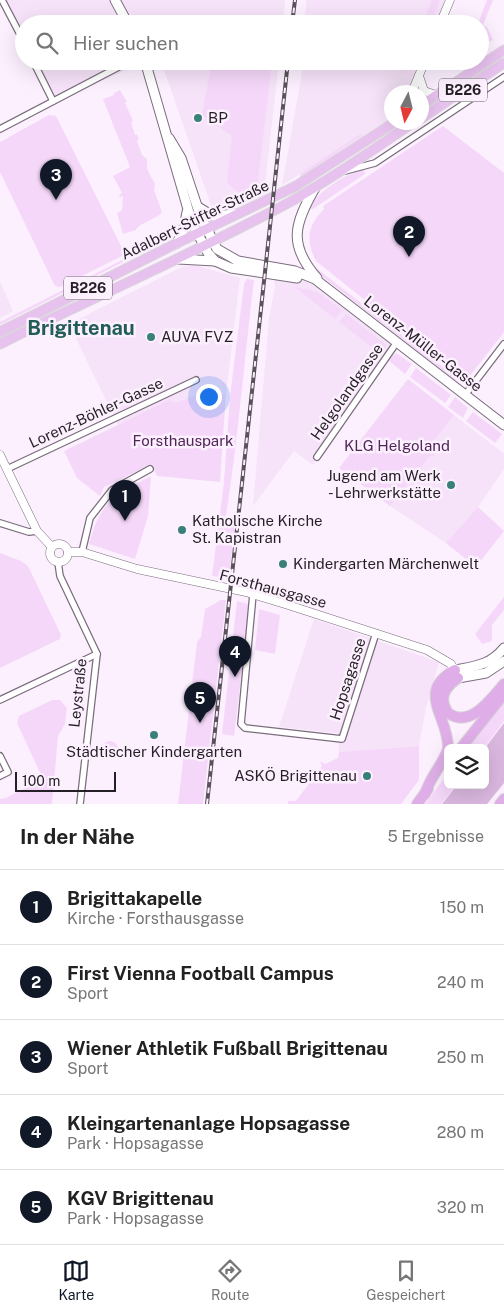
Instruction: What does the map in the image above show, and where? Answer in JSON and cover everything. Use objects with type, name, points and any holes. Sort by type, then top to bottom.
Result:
[{"type":"highway","points":[[457,674],[446,689],[443,699],[448,712],[461,718],[469,717],[478,711],[504,684]]},
{"type":"highway","points":[[448,744],[448,738],[437,708],[435,695],[440,682],[457,674]]},
{"type":"highway","points":[[464,744],[504,694]]},
{"type":"highway","points":[[425,794],[430,778],[444,758]]},
{"type":"highway","points":[[417,804],[444,770]]},
{"type":"highway","points":[[500,804],[504,799]]},
{"type":"main road","points":[[115,0],[123,15]]},
{"type":"main road","name":"B226","points":[[489,60],[504,50]]},
{"type":"main road","name":"B226","points":[[429,113],[504,63]]},
{"type":"main road","points":[[148,70],[169,138],[180,158],[192,207],[196,234],[215,261]]},
{"type":"main road","name":"B226","points":[[429,100],[474,70]]},
{"type":"main road","name":"Adalbert-Stifter-Straße","points":[[0,332],[177,243],[296,186],[384,129]]},
{"type":"main road","name":"Adalbert-Stifter-Straße","points":[[0,344],[92,298],[130,283],[315,188],[402,130]]},
{"type":"main road","points":[[315,188],[299,219],[297,243],[302,258],[324,286]]},
{"type":"main road","points":[[192,207],[213,216],[239,213]]},
{"type":"main road","points":[[177,243],[192,207]]},
{"type":"main road","name":"Lorenz-Müller-Gasse","points":[[192,207],[220,252],[230,258],[252,265],[303,273],[324,286],[504,425]]},
{"type":"main road","name":"Lorenz-Müller-Gasse","points":[[178,259],[215,261],[231,268],[293,276],[324,286]]},
{"type":"main road","points":[[457,674],[483,666],[496,658],[504,648]]},
{"type":"main road","points":[[457,674],[486,673],[504,661]]},
{"type":"street","points":[[2,0],[15,25]]},
{"type":"street","points":[[444,15],[450,0]]},
{"type":"street","points":[[38,70],[53,101]]},
{"type":"street","points":[[0,129],[113,70]]},
{"type":"street","points":[[415,85],[421,70]]},
{"type":"street","points":[[419,76],[424,91],[436,95]]},
{"type":"street","name":"Adalbert-Stifter-Straße","points":[[340,172],[376,163],[504,77]]},
{"type":"street","name":"Helgolandgasse","points":[[317,457],[397,342]]},
{"type":"street","points":[[465,395],[504,344]]},
{"type":"street","name":"Lorenz-Böhler-Gasse","points":[[7,469],[196,380]]},
{"type":"street","name":"Leystraße","points":[[0,455],[37,531],[52,547]]},
{"type":"street","points":[[82,552],[90,518],[112,490],[150,469]]},
{"type":"street","points":[[0,523],[28,532],[37,531]]},
{"type":"street","name":"Leystraße","points":[[52,547],[61,544],[68,552]]},
{"type":"street","name":"Leystraße","points":[[52,547],[50,557],[58,562],[60,576],[97,654],[80,804]]},
{"type":"street","points":[[58,562],[66,559],[68,552]]},
{"type":"street","name":"Forsthausgasse","points":[[68,552],[82,552],[137,569],[254,594],[376,633],[442,657],[452,664],[457,674]]},
{"type":"street","name":"Hopsagasse","points":[[254,594],[241,724],[248,729],[342,739],[376,633]]},
{"type":"street","points":[[0,700],[97,654]]},
{"type":"street","points":[[0,756],[8,772],[0,776]]},
{"type":"shaded area","points":[[4,0],[285,0],[284,15],[15,15],[15,23]]},
{"type":"shaded area","points":[[306,0],[445,0],[439,15],[305,15]]},
{"type":"shaded area","points":[[38,70],[127,70],[53,101]]},
{"type":"shaded area","points":[[164,70],[278,70],[264,194],[252,195],[213,211]]},
{"type":"shaded area","points":[[302,70],[418,70],[412,85],[384,85],[384,123],[282,185]]},
{"type":"shaded area","points":[[195,265],[240,278],[226,394],[204,391],[176,403],[169,400],[118,425],[69,324],[182,267]]},
{"type":"shaded area","points":[[273,272],[306,277],[395,347],[313,465],[294,451],[253,506],[269,318],[275,287]]},
{"type":"shaded area","points":[[0,281],[13,311],[0,318]]},
{"type":"shaded area","points":[[454,415],[504,454],[504,469],[478,507],[446,543],[390,506],[430,456],[439,448],[433,442]]},
{"type":"shaded area","points":[[314,619],[439,662],[426,708],[419,746],[339,752],[337,733],[279,727]]},
{"type":"shaded area","points":[[504,723],[504,783],[487,804],[442,804],[454,789],[489,789],[488,744]]},
{"type":"green space","points":[[432,0],[440,0],[434,15],[426,15]]},
{"type":"green space","points":[[487,0],[493,0],[487,15],[481,15]]},
{"type":"green space","points":[[489,31],[493,40],[489,42]]},
{"type":"green space","points":[[210,70],[271,70],[257,189],[240,194],[227,182],[232,136],[202,115]]},
{"type":"green space","points":[[120,90],[127,102],[125,103],[133,121],[131,122],[135,135],[137,134],[139,140],[137,141],[142,155],[147,159],[147,169],[155,184],[154,190],[162,212],[136,230],[123,234],[117,213],[122,210],[123,196],[120,197],[119,195],[122,193],[113,176],[130,167],[103,99],[114,95],[114,93]]},
{"type":"green space","points":[[49,115],[56,116],[124,252],[122,256],[60,287],[55,286],[0,172],[0,142]]},
{"type":"green space","points":[[443,126],[504,173],[504,332],[466,381],[316,261],[309,240],[314,221],[324,209],[323,206]]},
{"type":"green space","points":[[362,133],[362,136],[300,178],[300,174]]},
{"type":"green space","points":[[364,169],[365,174],[313,209],[307,209],[332,184]]},
{"type":"green space","points":[[170,250],[171,252],[0,340],[0,336]]},
{"type":"green space","points":[[126,258],[127,260],[0,325],[0,322]]},
{"type":"green space","points":[[307,261],[310,261],[315,267],[458,379],[456,381],[319,274]]},
{"type":"green space","points":[[247,279],[254,280],[225,522],[235,523],[229,578],[212,576],[224,482],[230,396],[244,284]]},
{"type":"green space","points":[[295,287],[317,292],[342,310],[335,319]]},
{"type":"green space","points":[[346,314],[386,345],[380,353],[339,322]]},
{"type":"green space","points":[[396,353],[412,364],[405,374],[388,360]]},
{"type":"green space","points":[[416,368],[451,395],[445,403],[410,377]]},
{"type":"green space","name":"KLG Helgoland","points":[[408,379],[454,415],[433,442],[440,448],[433,457],[430,456],[390,506],[339,468]]},
{"type":"green space","name":"Forsthauspark","points":[[204,391],[226,394],[220,482],[157,476],[152,464],[104,487],[100,496],[77,478],[64,451],[169,400],[176,403]]},
{"type":"green space","points":[[455,397],[468,408],[463,418],[448,407]]},
{"type":"green space","points":[[473,412],[502,434],[495,443],[466,421]]},
{"type":"green space","points":[[151,476],[148,516],[135,559],[89,544],[98,518],[110,501]]},
{"type":"green space","points":[[478,507],[504,531],[476,567],[446,543]]},
{"type":"green space","points":[[0,553],[21,561],[28,566],[61,635],[60,639],[0,668]]},
{"type":"green space","points":[[504,597],[504,610],[492,625],[492,641],[482,644],[475,634]]},
{"type":"green space","points":[[221,600],[226,600],[203,804],[178,804],[197,642],[201,637],[205,609]]},
{"type":"green space","points":[[237,601],[248,604],[248,620],[234,736],[222,734]]},
{"type":"green space","points":[[259,609],[280,615],[275,654],[255,650]]},
{"type":"green space","points":[[52,700],[60,700],[67,708],[65,724],[58,736],[52,804],[0,804],[0,799],[6,798],[43,779],[17,723],[19,716]]},
{"type":"green space","points":[[504,702],[504,721],[487,744],[471,744]]},
{"type":"green space","points":[[110,741],[118,749],[110,757],[102,749]]},
{"type":"green space","name":"ASKÖ Brigittenau","points":[[419,746],[419,780],[401,804],[288,804],[288,801],[296,801],[322,766],[320,761],[325,764],[338,758],[339,752]]},
{"type":"green space","points":[[444,778],[444,789],[453,789],[441,804],[425,804]]},
{"type":"railway","points":[[293,15],[295,0]]},
{"type":"railway","points":[[207,804],[287,70]]},
{"type":"place","name":"BP","points":[[198,118]]},
{"type":"place","name":"Wiener Athletik Fußball Brigittenau","points":[[56,200]]},
{"type":"place","name":"First Vienna Football Campus","points":[[409,257]]},
{"type":"place","name":"AUVA FVZ","points":[[151,337]]},
{"type":"place","name":"Jugend am Werk - Lehrwerkstätte","points":[[451,485]]},
{"type":"place","name":"Brigittakapelle","points":[[125,521]]},
{"type":"place","name":"Katholische Kirche St. Kapistran","points":[[182,530]]},
{"type":"place","name":"Kindergarten Märchenwelt","points":[[283,564]]},
{"type":"place","name":"Kleingartenanlage Hopsagasse","points":[[235,677]]},
{"type":"place","name":"KGV Brigittenau","points":[[200,723]]},
{"type":"place","name":"Städtischer Kindergarten","points":[[154,735]]},
{"type":"place","name":"ASKÖ Brigittenau","points":[[367,776]]},
{"type":"district","name":"Brigittenau","points":[[81,328]]}]
